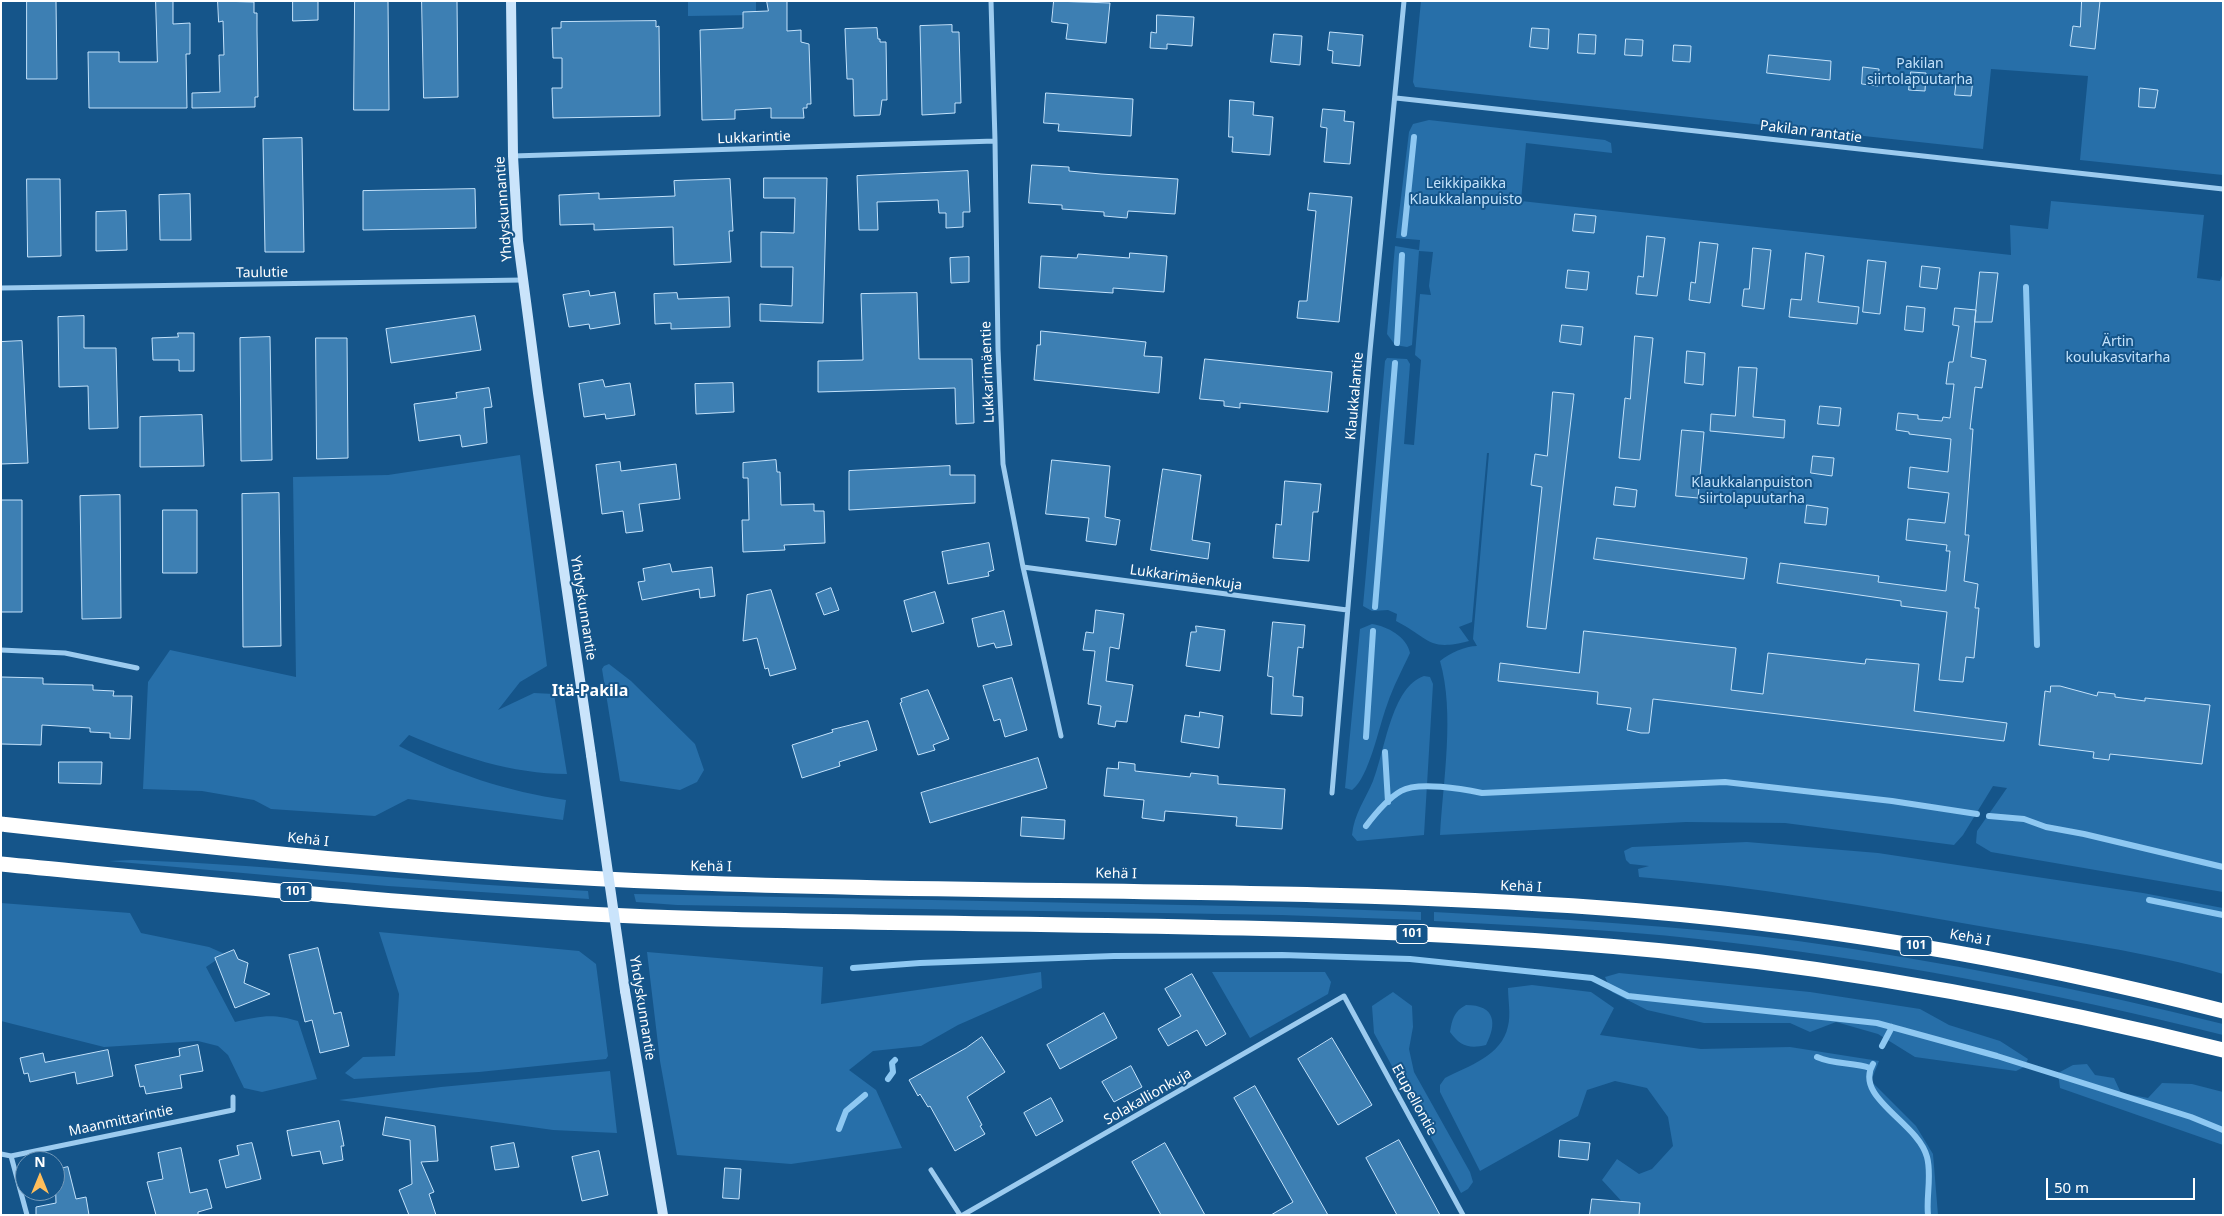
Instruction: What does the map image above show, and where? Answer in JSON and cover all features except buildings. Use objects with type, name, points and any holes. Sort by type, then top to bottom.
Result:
[{"type":"highway","name":"Kehä I","points":[[1,824],[198,846],[503,874],[676,883],[1415,897],[1605,908],[1798,928],[1971,954],[2133,988],[2223,1010]]},
{"type":"highway","name":"101","points":[[1,864],[421,903],[591,914],[724,919],[1269,929],[1602,946],[1792,966],[1965,994],[2124,1026],[2223,1050]]},
{"type":"main road","name":"Yhdyskunnantie","points":[[511,1],[513,156],[523,280],[625,991],[663,1215]]},
{"type":"street","name":"Lukkarimäentie","points":[[991,1],[996,141],[998,349],[1003,464],[1023,567],[1061,736]]},
{"type":"street","name":"Klaukkalantie","points":[[1332,793],[1347,610],[1404,1]]},
{"type":"street","name":"Pakilan rantatie","points":[[1396,98],[2223,189]]},
{"type":"street","name":"Lukkarintie","points":[[513,156],[996,141]]},
{"type":"street","name":"Taulutie","points":[[1,288],[523,280]]},
{"type":"street","name":"Lukkarimäenkuja","points":[[1023,567],[1347,610]]},
{"type":"street","points":[[1,650],[65,653],[137,668]]},
{"type":"street","name":"Solakallionkuja","points":[[961,1215],[1344,996]]},
{"type":"street","name":"Etupellontie","points":[[1344,996],[1463,1215]]},
{"type":"street","name":"Maanmittarintie","points":[[1,1154],[11,1156],[233,1110],[233,1097]]},
{"type":"street","points":[[11,1156],[27,1215]]},
{"type":"street","points":[[932,1170],[961,1215]]},
{"type":"green space","points":[[688,1],[756,1],[756,15],[688,16]]},
{"type":"green space","name":"Pakilan siirtolapuutarha","points":[[1421,1],[2223,1],[2223,175],[2080,160],[2088,76],[1991,69],[1983,149],[1415,87],[1413,82]]},
{"type":"green space","points":[[1429,120],[1605,140],[1611,143],[1612,153],[1526,143],[1521,201],[2011,255],[2010,225],[2048,229],[2051,201],[2204,215],[2197,278],[2220,281],[2223,273],[2223,892],[1991,852],[1976,843],[1977,831],[2007,788],[1993,786],[1963,835],[1954,845],[1785,823],[1686,822],[1440,835],[1447,747],[1447,703],[1440,661],[1458,650],[1477,646],[1473,639],[1489,453],[1487,453],[1472,622],[1459,627],[1469,641],[1445,645],[1436,644],[1396,621],[1397,614],[1388,610],[1372,611],[1363,606],[1385,361],[1387,358],[1407,359],[1410,364],[1404,444],[1414,445],[1421,360],[1415,355],[1420,294],[1431,295],[1429,286],[1433,252],[1419,251],[1412,345],[1407,347],[1395,345],[1387,334],[1395,246],[1419,250],[1420,240],[1396,238],[1409,132],[1413,124]]},
{"type":"green space","points":[[520,455],[547,666],[520,682],[498,710],[534,693],[554,694],[567,774],[526,771],[506,767],[466,757],[409,735],[399,746],[439,765],[502,787],[566,800],[563,820],[408,799],[375,816],[271,809],[254,800],[202,791],[143,789],[148,682],[170,650],[296,677],[293,477],[388,475]]},
{"type":"green space","points":[[1372,624],[1384,627],[1401,637],[1410,653],[1389,698],[1364,775],[1352,790],[1345,788],[1360,629]]},
{"type":"green space","points":[[609,664],[631,681],[695,744],[704,770],[697,782],[680,790],[620,781],[602,669]]},
{"type":"green space","points":[[1424,676],[1430,677],[1433,684],[1424,835],[1357,841],[1352,835],[1355,820],[1373,781],[1397,706],[1413,682]]},
{"type":"green space","points":[[1747,842],[1878,853],[2143,893],[2223,908],[2223,974],[2134,953],[1856,905],[1726,886],[1639,877],[1638,869],[1649,866],[1630,864],[1626,860],[1624,851],[1632,847]]},
{"type":"green space","points":[[109,861],[189,862],[588,891],[589,899],[388,886]]},
{"type":"green space","points":[[634,894],[1282,907],[1421,912],[1421,920],[1282,915],[677,905],[636,902]]},
{"type":"green space","points":[[1,903],[130,913],[141,933],[209,947],[225,954],[206,967],[235,1022],[266,1016],[298,1021],[317,1079],[262,1092],[244,1088],[228,1055],[218,1046],[198,1041],[104,1047],[1,1021]]},
{"type":"green space","points":[[1434,912],[1570,920],[1753,935],[1905,957],[2064,988],[2223,1024],[2223,1035],[2028,991],[1897,966],[1764,947],[1665,936],[1566,928],[1434,921]]},
{"type":"green space","points":[[379,932],[579,951],[596,964],[608,1056],[606,1059],[479,1072],[354,1079],[345,1073],[363,1057],[395,1056],[399,994]]},
{"type":"green space","points":[[647,952],[823,967],[821,1004],[1041,972],[1042,988],[958,1025],[921,1046],[873,1051],[849,1070],[876,1090],[902,1148],[791,1164],[677,1155],[660,1061]]},
{"type":"green space","points":[[1212,972],[1325,972],[1331,982],[1328,994],[1250,1038]]},
{"type":"green space","points":[[1619,973],[1810,992],[1920,1009],[1949,1025],[2000,1041],[2028,1059],[2024,1067],[2016,1071],[1915,1057],[1878,1034],[1836,1022],[1810,1032],[1790,1023],[1704,1023],[1647,1010],[1612,992],[1605,977]]},
{"type":"green space","points":[[1532,985],[1591,992],[1614,1008],[1600,1035],[1701,1049],[1790,1047],[1879,1061],[1871,1081],[1916,1126],[1933,1154],[1938,1215],[1624,1215],[1625,1205],[1602,1180],[1617,1159],[1639,1174],[1652,1169],[1673,1146],[1668,1117],[1647,1088],[1615,1081],[1587,1090],[1578,1116],[1480,1171],[1440,1092],[1440,1085],[1445,1078],[1483,1059],[1499,1045],[1505,1036],[1509,1022],[1508,988]]},
{"type":"green space","points":[[1393,992],[1412,1006],[1413,1027],[1409,1049],[1414,1072],[1470,1172],[1473,1182],[1468,1189],[1461,1193],[1374,1033],[1372,1006]]},
{"type":"green space","points":[[1466,1005],[1483,1008],[1491,1017],[1492,1030],[1486,1045],[1475,1047],[1465,1045],[1450,1032],[1454,1016]]},
{"type":"green space","points":[[2087,1064],[2095,1075],[2114,1078],[2121,1093],[2148,1098],[2162,1083],[2192,1084],[2223,1092],[2223,1145],[2060,1088],[2058,1073],[2073,1065]]},
{"type":"green space","points":[[610,1071],[617,1133],[553,1130],[339,1100],[441,1087]]},
{"type":"waterway","points":[[1404,234],[1414,137]]},
{"type":"waterway","points":[[1397,343],[1402,255]]},
{"type":"waterway","points":[[2026,287],[2037,645]]},
{"type":"waterway","points":[[1375,607],[1395,363]]},
{"type":"waterway","points":[[1366,737],[1373,631]]},
{"type":"waterway","points":[[1385,752],[1388,802]]},
{"type":"waterway","points":[[1366,826],[1386,802],[1396,794],[1409,788],[1429,786],[1482,793],[1725,782],[1892,801],[1977,814]]},
{"type":"waterway","points":[[1989,816],[2024,819],[2046,827],[2084,834],[2223,867]]},
{"type":"waterway","points":[[2149,900],[2223,915]]},
{"type":"waterway","points":[[853,968],[920,963],[1114,956],[1282,955],[1410,959],[1592,978],[1628,996],[1877,1023],[1997,1056],[2191,1117],[2223,1130]]},
{"type":"waterway","points":[[1882,1046],[1892,1027]]},
{"type":"waterway","points":[[1817,1057],[1824,1060],[1870,1068]]},
{"type":"waterway","points":[[888,1079],[893,1072],[892,1063],[895,1060]]},
{"type":"waterway","points":[[1873,1064],[1869,1076],[1872,1088],[1879,1099],[1912,1132],[1921,1144],[1927,1157],[1929,1171],[1928,1215]]},
{"type":"waterway","points":[[839,1129],[846,1111],[865,1095]]},
{"type":"district","name":"Itä-Pakila","points":[[590,691]]},
{"type":"park label","name":"Leikkipaikka Klaukkalanpuisto","points":[[1466,192]]},
{"type":"park label","name":"Ärtin koulukasvitarha","points":[[2118,350]]},
{"type":"park label","name":"Klaukkalanpuiston siirtolapuutarha","points":[[1752,492]]}]
